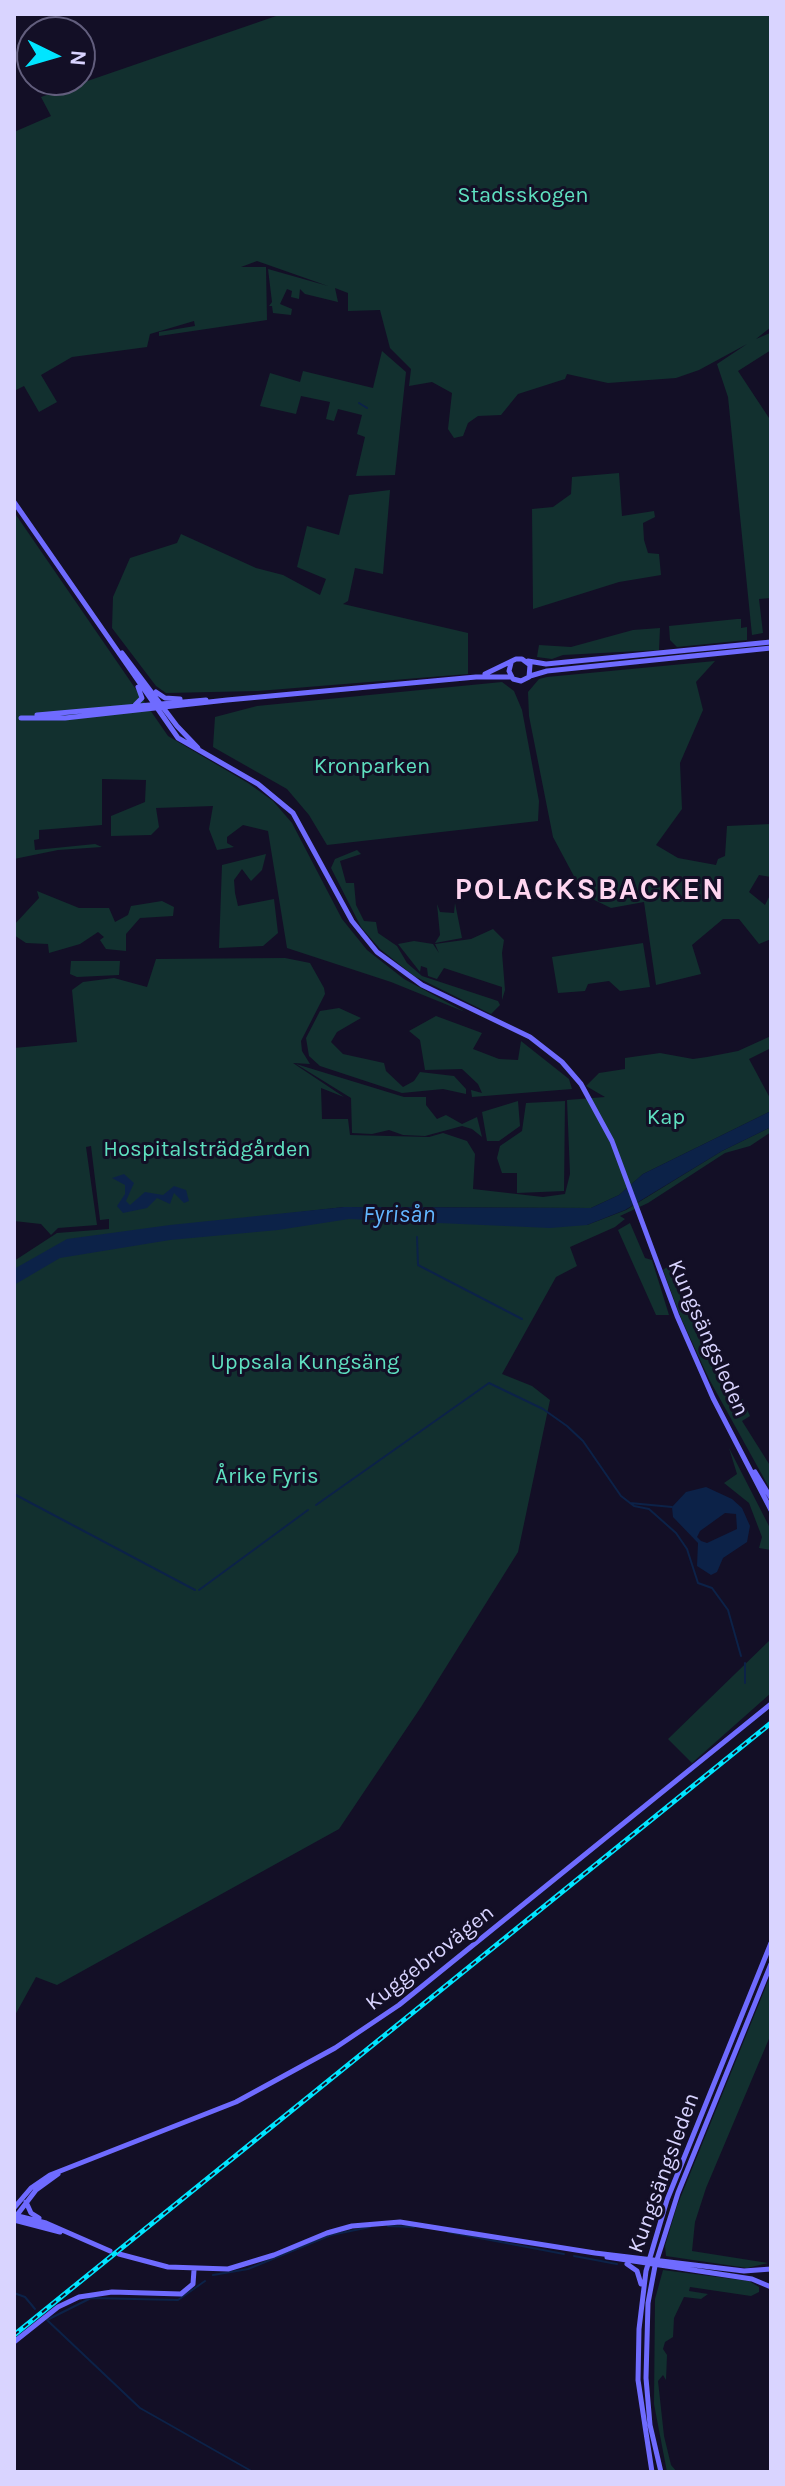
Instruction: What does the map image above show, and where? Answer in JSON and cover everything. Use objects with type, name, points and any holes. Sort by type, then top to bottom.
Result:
[{"type":"main road","points":[[14,502],[135,679],[201,751]]},
{"type":"main road","points":[[96,621],[149,687],[165,724]]},
{"type":"main road","points":[[476,677],[518,659],[546,664],[771,645]]},
{"type":"main road","points":[[17,718],[141,712],[193,703],[476,677],[511,677],[521,681],[547,671],[771,645]]},
{"type":"main road","points":[[528,661],[530,676]]},
{"type":"main road","points":[[511,663],[511,677]]},
{"type":"main road","points":[[132,706],[142,698],[135,679]]},
{"type":"main road","points":[[149,687],[165,698],[193,703]]},
{"type":"main road","points":[[177,726],[176,712],[193,703]]},
{"type":"main road","points":[[17,718],[132,706],[159,707]]},
{"type":"main road","points":[[141,712],[165,724],[178,738],[201,751]]},
{"type":"main road","name":"Kungsängsleden","points":[[201,751],[267,790],[293,813],[352,921],[388,962],[433,992],[530,1037],[562,1062],[581,1084],[604,1121],[677,1316],[771,1510]]},
{"type":"main road","name":"Kungsängsleden","points":[[740,1448],[771,1498]]},
{"type":"main road","name":"Kuggebrovägen","points":[[15,2215],[25,2200],[67,2168],[236,2102],[335,2048],[399,2005],[771,1704]]},
{"type":"main road","name":"Kungsängsleden","points":[[661,2472],[650,2425],[646,2378],[652,2263],[667,2200],[771,1943]]},
{"type":"main road","name":"Kungsängsleden","points":[[652,2472],[638,2380],[642,2292],[678,2193],[771,1964]]},
{"type":"main road","points":[[25,2200],[31,2213],[46,2223]]},
{"type":"main road","points":[[15,2215],[46,2223],[110,2251]]},
{"type":"main road","points":[[15,2215],[95,2244]]},
{"type":"main road","points":[[119,2254],[156,2265],[194,2270],[228,2269],[352,2226],[400,2222],[595,2253],[760,2282],[771,2287]]},
{"type":"main road","points":[[595,2253],[635,2269],[642,2292]]},
{"type":"main road","points":[[615,2260],[762,2271],[771,2269]]},
{"type":"main road","points":[[14,2342],[58,2307],[79,2297],[112,2292],[181,2294],[193,2284],[194,2270]]},
{"type":"main road","points":[[760,2282],[762,2271]]},
{"type":"green space","name":"Stadsskogen","points":[[282,14],[771,14],[771,327],[756,339],[770,333],[771,350],[738,371],[771,421],[771,598],[759,599],[763,633],[752,635],[728,397],[717,364],[747,344],[699,370],[676,378],[608,383],[567,374],[565,379],[518,394],[501,415],[478,416],[468,423],[463,436],[454,438],[448,429],[452,393],[432,382],[409,386],[411,369],[390,348],[380,310],[348,311],[348,293],[335,288],[338,302],[305,294],[300,289],[299,299],[291,297],[292,291],[287,289],[280,304],[292,309],[291,315],[273,313],[272,306],[269,306],[272,302],[268,269],[328,286],[257,261],[241,267],[266,267],[267,320],[159,336],[159,332],[195,326],[194,321],[150,334],[147,347],[72,357],[41,375],[57,402],[39,412],[24,386],[14,391],[14,132],[51,116],[41,97],[96,96],[96,78]]},
{"type":"green space","points":[[382,351],[406,372],[395,475],[356,476],[365,437],[357,434],[362,415],[338,409],[334,421],[326,419],[330,402],[301,396],[296,414],[260,406],[270,373],[300,382],[303,371],[373,388]]},
{"type":"green space","points":[[619,473],[622,516],[654,511],[655,517],[643,523],[644,540],[648,553],[659,554],[661,575],[619,582],[533,609],[532,509],[553,507],[571,494],[572,477]]},
{"type":"green space","points":[[390,490],[383,574],[355,568],[348,601],[343,604],[468,633],[468,674],[258,691],[166,693],[156,686],[112,628],[113,597],[130,558],[177,543],[181,534],[256,568],[283,575],[320,595],[326,579],[297,567],[307,526],[339,535],[349,495]]},
{"type":"green space","points":[[14,512],[168,736],[273,801],[292,823],[342,919],[367,950],[404,979],[465,1012],[391,982],[287,948],[268,831],[243,825],[227,837],[227,843],[234,847],[217,850],[209,829],[213,806],[156,808],[159,827],[151,835],[111,836],[111,816],[145,802],[146,780],[102,779],[102,825],[39,830],[39,839],[34,840],[35,850],[95,844],[102,847],[58,850],[14,859]]},
{"type":"green space","points":[[741,619],[741,628],[747,627],[747,640],[677,647],[670,640],[669,626]]},
{"type":"green space","points":[[660,628],[659,650],[563,655],[552,659],[537,657],[539,645],[571,647],[633,630]]},
{"type":"green space","points":[[715,661],[696,682],[703,710],[680,763],[682,809],[656,845],[678,858],[716,865],[718,859],[725,856],[727,826],[771,824],[771,877],[759,875],[749,892],[765,905],[771,893],[771,939],[759,944],[739,919],[723,919],[692,945],[701,974],[656,985],[644,902],[611,908],[584,895],[553,837],[529,716],[528,692],[539,679],[547,677]]},
{"type":"green space","name":"Kronparken","points":[[502,682],[514,691],[522,710],[539,801],[538,821],[327,845],[309,815],[287,789],[213,747],[215,717],[257,706]]},
{"type":"green space","points":[[357,850],[361,854],[340,861],[346,883],[354,883],[356,905],[364,921],[376,922],[378,933],[397,946],[407,963],[422,976],[498,1001],[500,1005],[491,1014],[414,976],[380,949],[361,927],[331,868],[335,859]]},
{"type":"green space","points":[[266,854],[262,870],[251,881],[242,869],[234,880],[235,893],[238,906],[274,899],[278,933],[263,946],[219,948],[222,865]]},
{"type":"green space","points":[[37,891],[79,908],[109,908],[115,922],[128,915],[131,906],[162,901],[174,907],[173,916],[140,918],[126,934],[126,951],[106,949],[100,940],[104,937],[98,932],[80,944],[49,953],[48,944],[26,943],[14,935],[14,925],[39,898]]},
{"type":"green space","points":[[455,903],[462,938],[435,943],[440,935],[437,904],[440,912],[454,913]]},
{"type":"green space","points":[[493,929],[504,940],[505,990],[502,1000],[502,987],[444,968],[437,979],[428,976],[427,968],[421,966],[420,972],[398,944],[414,941],[433,944],[439,953],[435,944],[471,939]]},
{"type":"green space","points":[[643,943],[650,987],[620,991],[609,981],[588,984],[585,991],[558,993],[552,957]]},
{"type":"green space","name":"Årike Fyris","points":[[285,958],[310,963],[324,988],[325,994],[301,1041],[302,1051],[310,1064],[293,1063],[344,1097],[321,1088],[322,1119],[348,1119],[350,1135],[429,1137],[443,1133],[467,1141],[475,1154],[473,1189],[543,1197],[565,1194],[570,1174],[567,1100],[605,1097],[586,1086],[599,1073],[625,1069],[625,1058],[660,1053],[693,1059],[707,1057],[738,1051],[771,1036],[771,1048],[749,1059],[771,1100],[771,1111],[643,1174],[619,1195],[591,1208],[344,1207],[102,1235],[336,1215],[479,1224],[587,1225],[626,1210],[722,1151],[771,1127],[771,1132],[750,1146],[725,1153],[648,1203],[620,1216],[625,1219],[615,1227],[570,1247],[577,1266],[556,1277],[502,1374],[532,1386],[550,1400],[518,1552],[421,1707],[339,1829],[57,1985],[36,1977],[14,2017],[14,1261],[57,1233],[109,1229],[109,1219],[100,1220],[91,1146],[86,1147],[97,1225],[58,1228],[51,1235],[41,1224],[14,1221],[14,1048],[77,1042],[72,990],[83,982],[114,978],[147,987],[156,959]]},
{"type":"green space","points":[[71,961],[120,961],[119,975],[77,977],[70,974]]},
{"type":"green space","points":[[339,1008],[361,1018],[337,1032],[331,1042],[343,1054],[384,1063],[386,1071],[403,1087],[414,1081],[420,1072],[454,1076],[466,1089],[466,1094],[443,1089],[402,1093],[320,1066],[309,1056],[306,1038],[320,1011]]},
{"type":"green space","points":[[436,1016],[482,1033],[473,1049],[499,1059],[518,1060],[521,1041],[569,1079],[572,1089],[472,1097],[471,1090],[482,1093],[478,1084],[462,1069],[425,1070],[420,1040],[409,1031]]},
{"type":"green space","points":[[296,1064],[404,1097],[426,1097],[426,1105],[437,1119],[446,1115],[462,1124],[477,1117],[482,1137],[462,1126],[425,1136],[403,1135],[389,1130],[372,1134],[352,1133],[351,1098]]},
{"type":"green space","points":[[518,1101],[520,1126],[499,1141],[487,1141],[482,1112]]},
{"type":"green space","points":[[565,1101],[564,1191],[517,1193],[517,1173],[502,1173],[497,1158],[500,1146],[522,1131],[526,1103]]},
{"type":"green space","points":[[630,1223],[645,1258],[652,1260],[669,1315],[656,1315],[618,1230]]},
{"type":"green space","points":[[672,1263],[725,1379],[740,1394],[750,1416],[742,1421],[771,1467],[771,1491],[709,1379],[681,1318],[663,1270]]},
{"type":"green space","points":[[729,1448],[771,1530],[771,1550],[759,1548],[762,1537],[749,1503],[724,1483],[737,1474]]},
{"type":"green space","points":[[771,1639],[771,1693],[692,1763],[668,1739]]},
{"type":"green space","points":[[771,1974],[771,2034],[706,2188],[695,2222],[692,2251],[768,2263],[747,2268],[666,2256],[665,2246],[677,2206]]},
{"type":"green space","points":[[663,2270],[749,2281],[759,2287],[759,2292],[751,2296],[690,2287],[689,2291],[708,2294],[701,2299],[684,2297],[674,2318],[673,2337],[665,2342],[663,2349],[667,2355],[666,2380],[663,2375],[658,2381],[664,2436],[671,2465],[677,2472],[667,2472],[654,2404],[655,2299]]},
{"type":"water","name":"Fyrisån","points":[[771,1111],[771,1127],[722,1151],[625,1210],[587,1225],[550,1228],[349,1219],[278,1230],[170,1240],[60,1258],[14,1285],[14,1269],[67,1239],[170,1225],[344,1207],[591,1208],[619,1195],[643,1174]]},
{"type":"water","points":[[124,1174],[134,1183],[126,1201],[130,1205],[145,1192],[163,1195],[174,1186],[186,1190],[189,1201],[184,1203],[174,1193],[170,1204],[157,1198],[147,1208],[123,1213],[117,1206],[125,1194],[125,1185],[112,1178]]},
{"type":"water","points":[[706,1487],[732,1499],[742,1508],[750,1526],[747,1542],[723,1558],[717,1572],[711,1575],[697,1566],[698,1543],[673,1517],[672,1507],[686,1492]],"holes":[[[725,1513],[736,1514],[737,1529],[707,1543],[697,1537],[700,1531]]]},
{"type":"waterway","points":[[359,403],[367,408]]},
{"type":"waterway","points":[[770,897],[771,907]]},
{"type":"waterway","name":"Fyrisån","points":[[417,1237],[418,1265],[522,1319]]},
{"type":"waterway","points":[[316,1505],[489,1383],[543,1409],[567,1426],[583,1441],[621,1496],[634,1506],[649,1509],[676,1533],[687,1549],[698,1583],[712,1588],[728,1610],[741,1656]]},
{"type":"waterway","points":[[14,1494],[195,1590]]},
{"type":"waterway","points":[[630,1503],[672,1507]]},
{"type":"waterway","points":[[199,1590],[308,1510]]},
{"type":"waterway","points":[[745,1663],[745,1683]]},
{"type":"waterway","points":[[388,2226],[414,2227]]},
{"type":"waterway","points":[[213,2275],[248,2269],[331,2235],[370,2227]]},
{"type":"waterway","points":[[448,2232],[564,2254]]},
{"type":"waterway","points":[[574,2256],[617,2264]]},
{"type":"waterway","points":[[205,2281],[178,2300],[91,2298],[47,2320],[140,2408],[253,2472]]},
{"type":"waterway","points":[[14,2293],[25,2297],[35,2309]]},
{"type":"railway","points":[[14,2335],[771,1723]]},
{"type":"district","name":"POLACKSBACKEN","points":[[590,890]]},
{"type":"park label","name":"Kap","points":[[666,1118]]},
{"type":"park label","name":"Hospitalsträdgården","points":[[207,1150]]},
{"type":"park label","name":"Uppsala Kungsäng","points":[[305,1363]]}]
